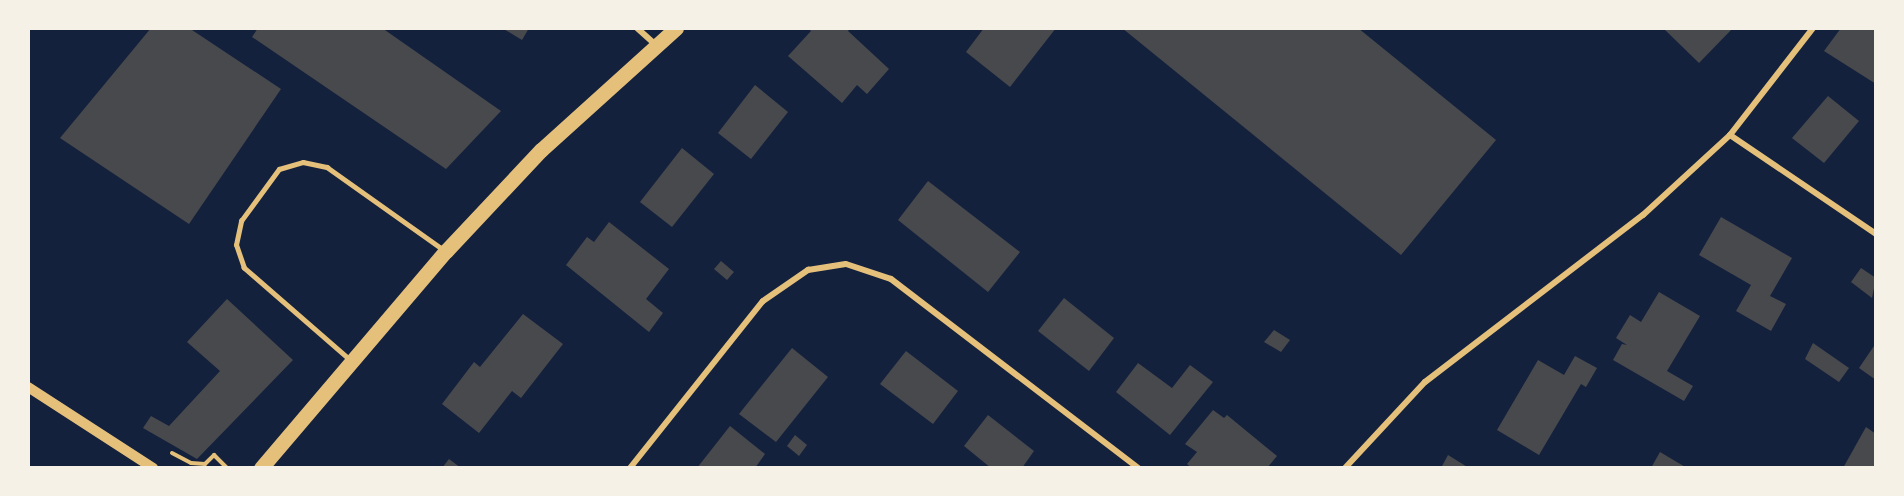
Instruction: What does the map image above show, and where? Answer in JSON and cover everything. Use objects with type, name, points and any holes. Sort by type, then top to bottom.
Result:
[{"type":"main road","points":[[261,468],[354,364],[446,251],[541,150],[655,44],[676,28]]},
{"type":"street","points":[[637,28],[655,44]]},
{"type":"street","points":[[1345,468],[1425,382],[1643,215],[1730,135],[1813,28]]},
{"type":"street","points":[[1730,135],[1875,234]]},
{"type":"street","points":[[630,468],[763,301],[808,270],[846,264],[891,279],[1138,468]]},
{"type":"street","points":[[28,387],[153,468]]},
{"type":"lane","points":[[354,364],[244,268],[236,245],[241,221],[279,169],[303,162],[327,167],[446,251]]},
{"type":"path","points":[[166,460],[172,452],[190,463],[205,464],[214,455],[226,468]]},
{"type":"building","points":[[151,28],[189,28],[281,89],[189,224],[60,138]]},
{"type":"building","points":[[258,28],[382,28],[501,111],[446,169],[252,37]]},
{"type":"building","points":[[502,28],[529,28],[522,40]]},
{"type":"building","points":[[808,28],[850,28],[848,31],[889,69],[867,94],[857,85],[842,103],[788,56],[811,31]]},
{"type":"building","points":[[984,28],[1056,28],[1010,87],[966,52]]},
{"type":"building","points":[[1122,28],[1358,28],[1496,140],[1401,255]]},
{"type":"building","points":[[1663,28],[1733,28],[1699,63]]},
{"type":"building","points":[[1841,28],[1876,28],[1876,84],[1824,51]]},
{"type":"building","points":[[755,85],[788,112],[751,159],[718,133]]},
{"type":"building","points":[[1828,96],[1859,121],[1824,163],[1792,138]]},
{"type":"building","points":[[682,148],[714,174],[672,227],[640,202]]},
{"type":"building","points":[[928,181],[1020,252],[988,292],[898,220]]},
{"type":"building","points":[[1721,217],[1792,258],[1770,296],[1786,304],[1771,331],[1736,311],[1751,285],[1699,255]]},
{"type":"building","points":[[609,222],[669,269],[646,299],[663,313],[649,332],[566,265],[587,237],[594,242]]},
{"type":"building","points":[[721,261],[734,272],[727,280],[714,269]]},
{"type":"building","points":[[1861,268],[1876,278],[1872,298],[1851,282]]},
{"type":"building","points":[[1659,292],[1700,316],[1667,371],[1693,386],[1684,401],[1613,360],[1622,344],[1627,345],[1616,338],[1630,315],[1641,322]]},
{"type":"building","points":[[1064,298],[1114,338],[1089,371],[1038,331]]},
{"type":"building","points":[[227,299],[293,360],[197,459],[143,428],[151,416],[169,426],[220,371],[187,342]]},
{"type":"building","points":[[523,314],[563,344],[521,398],[512,391],[479,433],[442,404],[474,362],[480,367]]},
{"type":"building","points":[[1274,330],[1290,340],[1281,352],[1264,342]]},
{"type":"building","points":[[1813,343],[1849,368],[1839,382],[1805,359]]},
{"type":"building","points":[[1876,343],[1876,380],[1859,368]]},
{"type":"building","points":[[792,348],[828,377],[776,442],[739,414]]},
{"type":"building","points":[[906,351],[958,391],[933,424],[880,384]]},
{"type":"building","points":[[1575,356],[1597,368],[1586,387],[1581,384],[1539,455],[1497,430],[1538,360],[1564,375]]},
{"type":"building","points":[[1138,363],[1172,388],[1190,365],[1213,382],[1170,435],[1116,392]]},
{"type":"building","points":[[1213,410],[1224,418],[1227,415],[1277,456],[1267,468],[1192,468],[1187,464],[1197,452],[1185,444]]},
{"type":"building","points":[[988,415],[1034,451],[1022,468],[991,468],[964,446]]},
{"type":"building","points":[[730,426],[765,454],[755,468],[697,468]]},
{"type":"building","points":[[1866,427],[1876,434],[1876,468],[1843,468]]},
{"type":"building","points":[[795,435],[807,445],[799,456],[787,446]]},
{"type":"building","points":[[1660,452],[1687,468],[1651,468]]},
{"type":"building","points":[[1448,455],[1469,468],[1441,468]]},
{"type":"building","points":[[449,459],[461,468],[442,468]]}]
